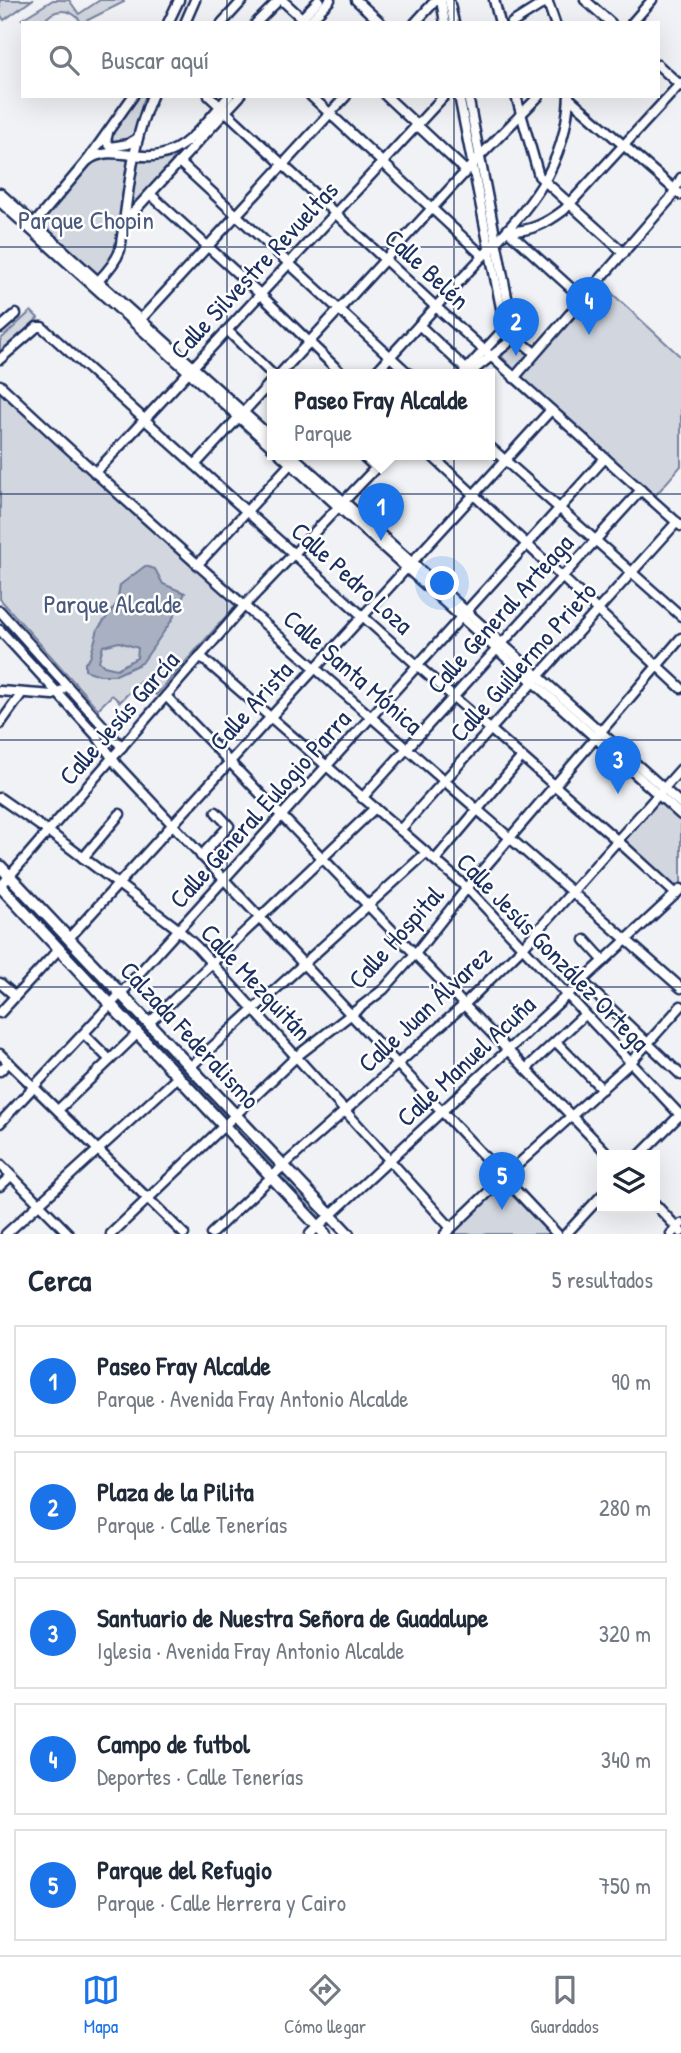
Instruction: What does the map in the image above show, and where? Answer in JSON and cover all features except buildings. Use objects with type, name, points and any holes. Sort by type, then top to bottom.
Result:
[{"type":"main road","name":"Calzada Federalismo","points":[[0,866],[348,1234]]},
{"type":"main road","name":"Calzada Federalismo","points":[[0,887],[322,1230]]},
{"type":"street","points":[[170,21],[179,0]]},
{"type":"street","points":[[186,21],[195,0]]},
{"type":"street","points":[[224,21],[243,0]]},
{"type":"street","points":[[258,21],[281,0],[303,21]]},
{"type":"street","points":[[305,21],[319,0]]},
{"type":"street","points":[[305,21],[330,0]]},
{"type":"street","points":[[356,0],[379,21]]},
{"type":"street","points":[[449,0],[454,21]]},
{"type":"street","points":[[495,0],[500,21]]},
{"type":"street","points":[[585,0],[609,21]]},
{"type":"street","points":[[634,21],[652,0]]},
{"type":"street","points":[[417,21],[435,1],[443,11],[445,21]]},
{"type":"street","points":[[515,21],[547,1],[554,21]]},
{"type":"street","points":[[508,232],[524,231],[540,225],[554,218],[570,204],[680,84],[660,67]]},
{"type":"street","points":[[34,224],[87,162],[132,98]]},
{"type":"street","points":[[98,281],[117,258],[138,138],[151,98]]},
{"type":"street","name":"Calle Belén","points":[[211,98],[436,307],[679,524]]},
{"type":"street","points":[[124,222],[179,162],[223,109],[228,98]]},
{"type":"street","points":[[87,162],[102,154],[155,156],[177,149],[237,98]]},
{"type":"street","points":[[313,98],[432,209],[486,253]]},
{"type":"street","points":[[141,319],[344,98]]},
{"type":"street","points":[[388,98],[469,168]]},
{"type":"street","name":"Calle Silvestre Revueltas","points":[[95,473],[442,98]]},
{"type":"street","points":[[459,98],[469,168],[505,328],[535,353]]},
{"type":"street","points":[[468,98],[514,335],[507,344],[488,353]]},
{"type":"street","points":[[516,98],[536,169],[545,182],[624,253]]},
{"type":"street","points":[[284,369],[536,98]]},
{"type":"street","points":[[378,369],[508,232],[545,182],[565,130],[569,98]]},
{"type":"street","points":[[570,98],[678,192]]},
{"type":"street","points":[[109,130],[106,141],[111,147],[128,144],[138,138]]},
{"type":"street","points":[[179,162],[404,369]]},
{"type":"street","points":[[514,378],[678,192],[681,178]]},
{"type":"street","points":[[0,193],[141,319],[191,369]]},
{"type":"street","points":[[150,194],[337,369]]},
{"type":"street","points":[[0,202],[267,434]]},
{"type":"street","points":[[508,232],[583,299]]},
{"type":"street","points":[[53,249],[92,281],[98,281]]},
{"type":"street","points":[[0,328],[16,314]]},
{"type":"street","points":[[419,325],[462,369]]},
{"type":"street","name":"Calle Pedro Loza","points":[[0,359],[40,326],[453,698],[678,892]]},
{"type":"street","points":[[470,369],[488,353],[505,328]]},
{"type":"street","points":[[227,330],[267,369]]},
{"type":"street","name":"Calle Santa Mónica","points":[[0,384],[244,606],[681,988]]},
{"type":"street","points":[[195,465],[267,387]]},
{"type":"street","name":"Calle Arista","points":[[69,938],[551,410]]},
{"type":"street","points":[[242,415],[267,442]]},
{"type":"street","points":[[495,452],[681,615]]},
{"type":"street","name":"Calle General Eulogio Parra","points":[[0,1123],[122,993],[605,458]]},
{"type":"street","points":[[198,564],[293,460]]},
{"type":"street","points":[[297,460],[342,505],[662,792],[681,815]]},
{"type":"street","points":[[367,460],[376,468]]},
{"type":"street","name":"Calle Jesús García","points":[[0,887],[244,606],[383,460]]},
{"type":"street","points":[[436,460],[681,688]]},
{"type":"street","name":"Calle General Arteaga","points":[[362,798],[641,490]]},
{"type":"street","name":"Calle Guillermo Prieto","points":[[400,831],[631,572],[679,524]]},
{"type":"street","points":[[0,611],[122,747]]},
{"type":"street","points":[[0,630],[113,756],[117,765],[557,1234]]},
{"type":"street","name":"Calle Hospital","points":[[111,1234],[297,1056],[378,995],[681,638]]},
{"type":"street","name":"Calle Jesús González Ortega","points":[[201,656],[467,888],[681,1115]]},
{"type":"street","points":[[0,691],[52,695],[67,685]]},
{"type":"street","points":[[0,724],[22,693]]},
{"type":"street","points":[[166,696],[604,1150]]},
{"type":"street","points":[[435,860],[522,758]]},
{"type":"street","name":"Calle Juan Álvarez","points":[[211,1234],[464,1005],[524,946],[681,769]]},
{"type":"street","points":[[662,792],[681,804]]},
{"type":"street","name":"Calle Mezquitán","points":[[0,798],[178,930],[297,1056],[448,1231]]},
{"type":"street","points":[[149,1023],[375,808]]},
{"type":"street","points":[[201,856],[229,825],[216,812]]},
{"type":"street","points":[[83,858],[120,814]]},
{"type":"street","points":[[190,1067],[426,853]]},
{"type":"street","name":"Calle Manuel Acuña","points":[[310,1234],[322,1230],[330,1215],[678,892]]},
{"type":"street","points":[[585,940],[604,961]]},
{"type":"street","points":[[0,1013],[59,949]]},
{"type":"street","points":[[582,981],[681,1075]]},
{"type":"street","points":[[0,983],[15,996]]},
{"type":"street","points":[[448,1231],[630,1063],[681,1006]]},
{"type":"street","points":[[526,1069],[585,1014]]},
{"type":"street","points":[[58,1110],[138,1033]]},
{"type":"street","points":[[84,1034],[110,1060]]},
{"type":"street","points":[[556,1041],[602,1089]]},
{"type":"street","points":[[0,1054],[184,1234]]},
{"type":"street","points":[[0,1071],[9,1062]]},
{"type":"street","points":[[5,1234],[179,1076]]},
{"type":"street","points":[[645,1150],[681,1115]]},
{"type":"street","points":[[0,1164],[69,1234]]},
{"type":"street","points":[[0,1186],[11,1175]]},
{"type":"street","points":[[566,1234],[597,1200]]},
{"type":"street","points":[[660,1210],[677,1229]]},
{"type":"green space","points":[[0,0],[32,0],[4,20],[0,14]]},
{"type":"green space","points":[[53,0],[69,0],[79,14],[100,0],[124,2],[86,21],[80,21],[73,14],[62,11],[52,14],[45,21],[22,19]]},
{"type":"green space","points":[[136,98],[146,98],[133,139],[111,145],[108,137]]},
{"type":"green space","points":[[221,113],[129,210],[138,162],[155,160]]},
{"type":"green space","name":"Parque Chopin","points":[[132,155],[113,258],[96,277],[39,223],[94,159]]},
{"type":"green space","points":[[603,285],[681,357],[681,466],[655,496],[519,379]]},
{"type":"green space","points":[[31,311],[38,318],[0,355],[0,340]]},
{"type":"green space","points":[[517,344],[531,353],[513,369],[502,357],[505,350]]},
{"type":"green space","name":"Parque Alcalde","points":[[0,390],[236,605],[156,695],[140,681],[120,702],[112,695],[98,709],[0,599]]},
{"type":"green space","points":[[279,460],[302,460],[681,799],[681,883],[674,889],[624,843],[624,839],[657,801]]},
{"type":"green space","points":[[16,889],[115,989],[110,994],[14,891]]},
{"type":"green space","points":[[125,1001],[229,1111],[224,1115],[121,1005]]},
{"type":"green space","points":[[240,1122],[277,1162],[272,1166],[235,1127]]},
{"type":"green space","points":[[287,1173],[323,1211],[318,1216],[282,1178]]},
{"type":"green space","points":[[502,1185],[550,1234],[452,1234]]},
{"type":"water","points":[[145,566],[155,569],[163,584],[185,593],[172,620],[142,663],[116,675],[100,675],[85,670],[85,663],[90,658],[98,629],[117,603],[120,585]],"holes":[[[119,642],[138,648],[137,658],[117,669],[104,666],[99,661],[103,646]]]},
{"type":"place","name":"Campo de futbol","points":[[589,335]]},
{"type":"place","name":"Plaza de la Pilita","points":[[516,356]]},
{"type":"place","name":"Paseo Fray Alcalde","points":[[381,541]]},
{"type":"place","name":"Santuario de Nuestra Señora de Guadalupe","points":[[618,794]]},
{"type":"place","name":"Parque del Refugio","points":[[502,1210]]}]
